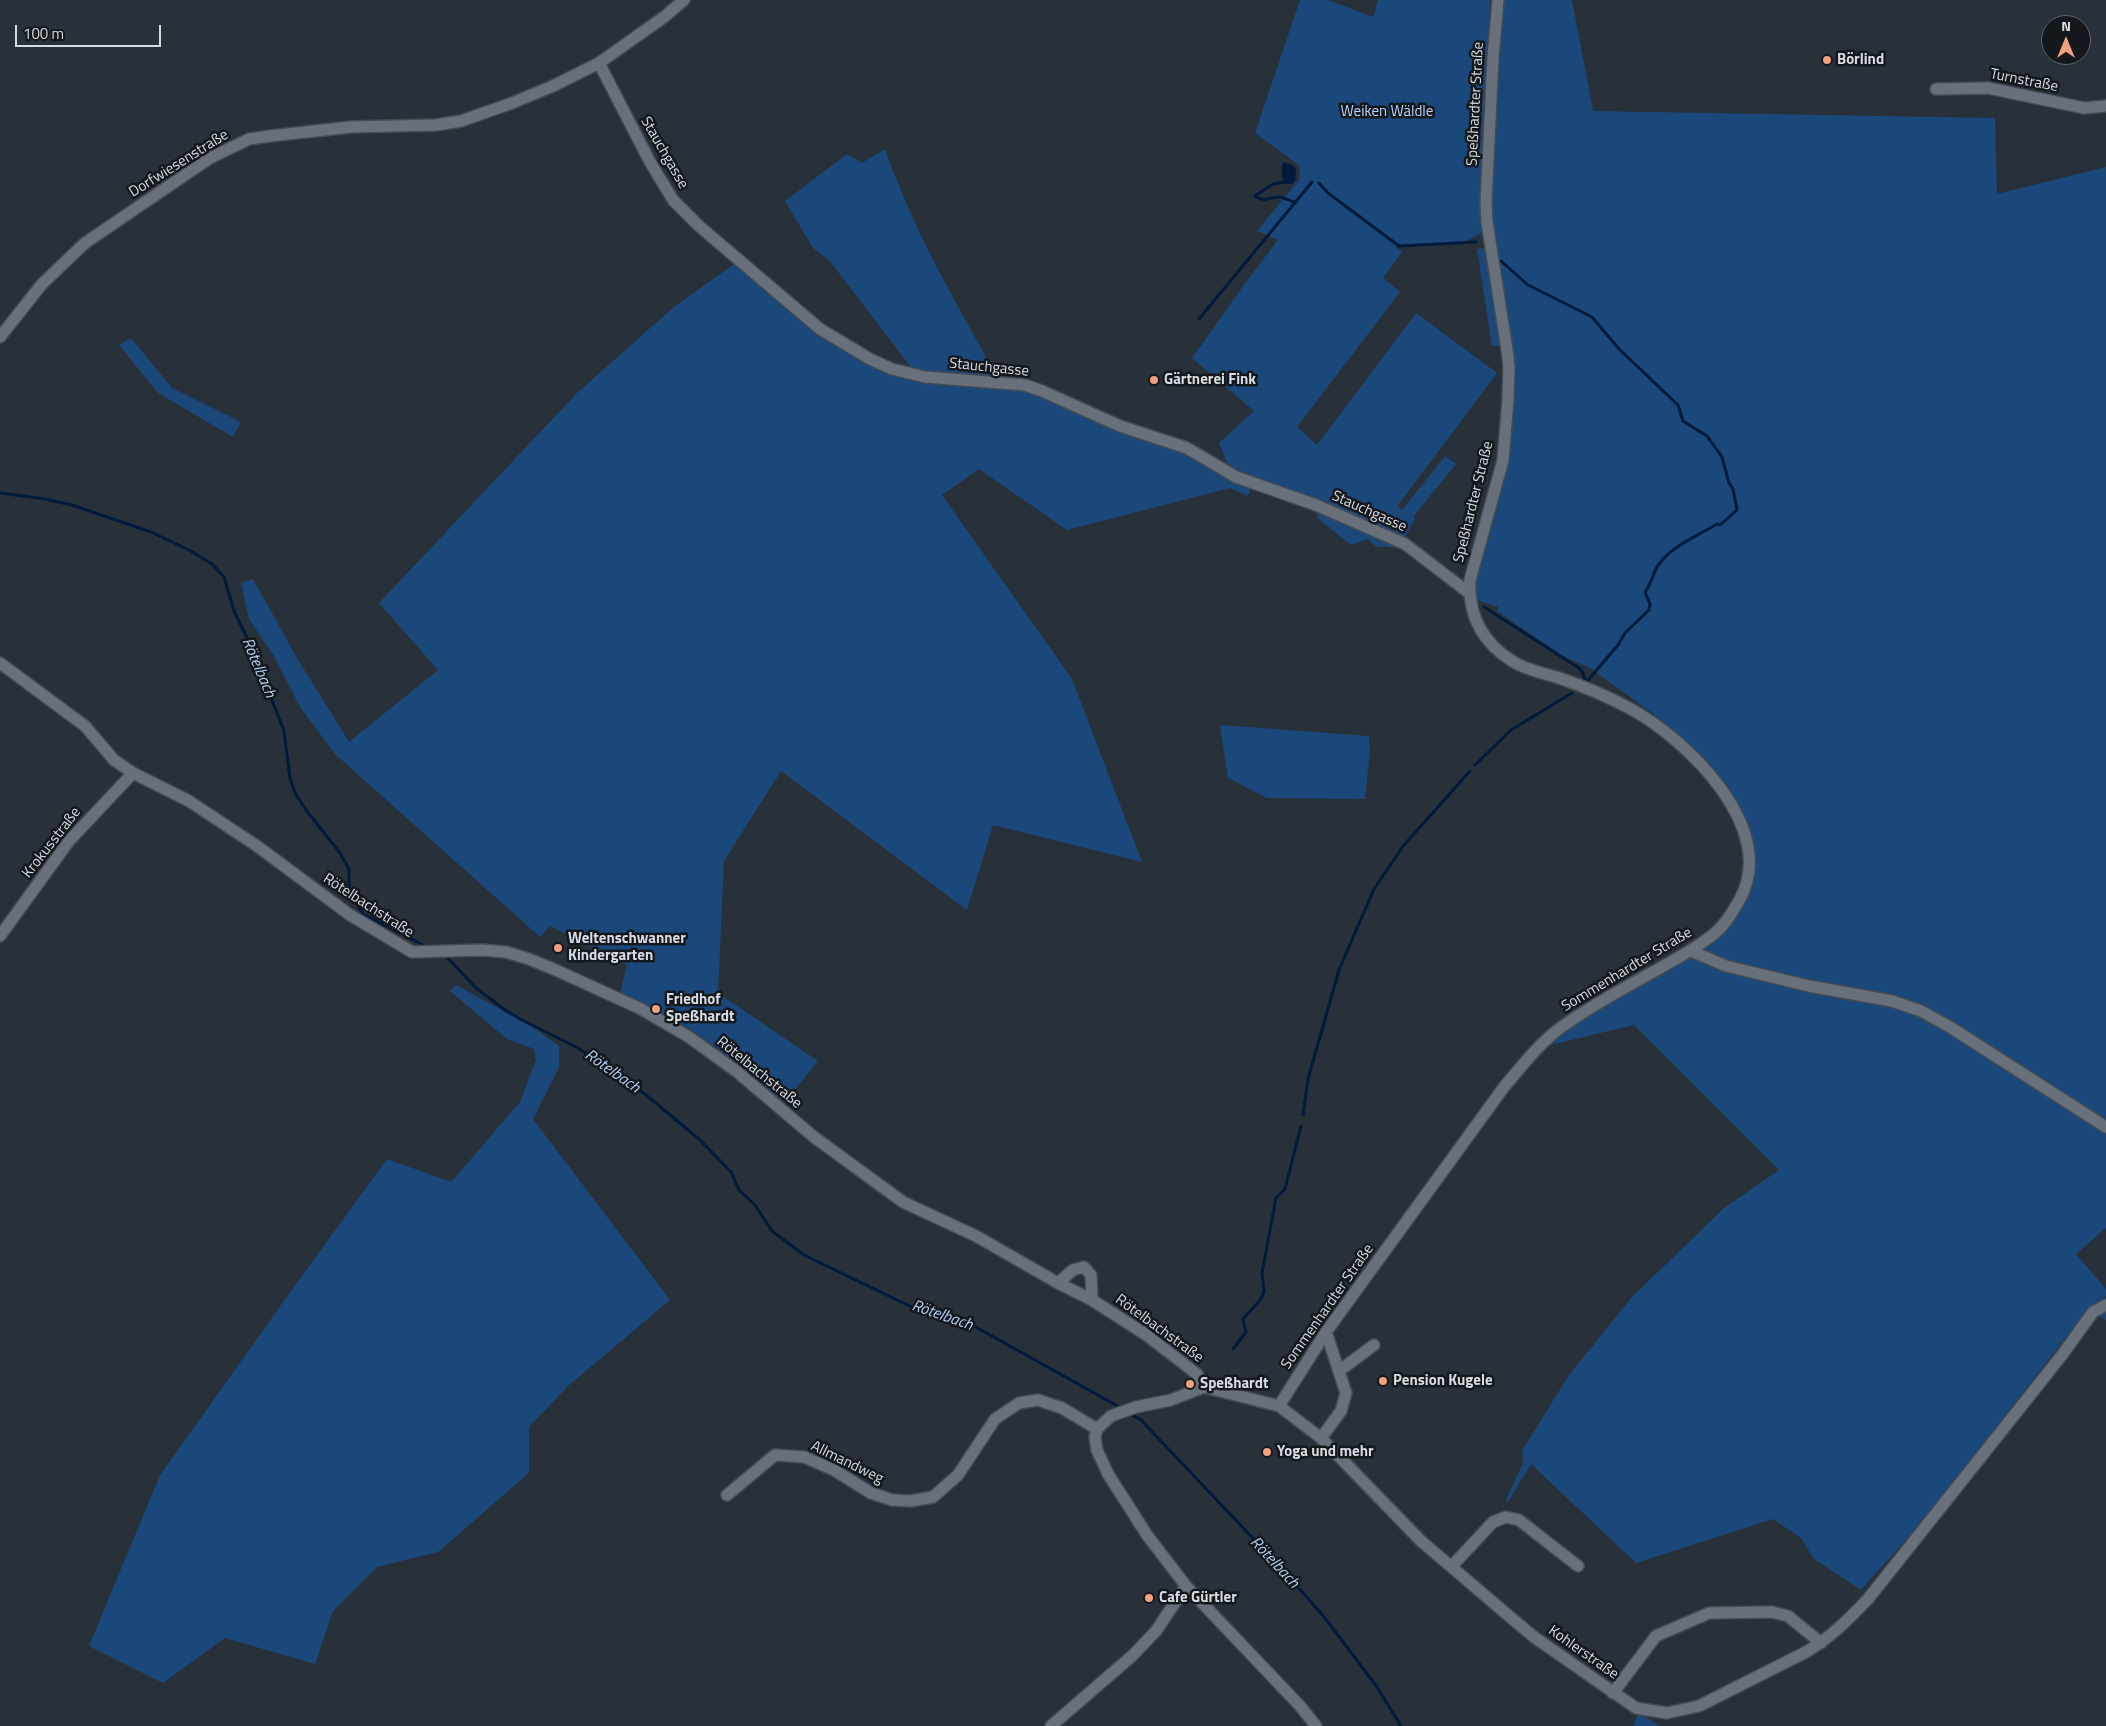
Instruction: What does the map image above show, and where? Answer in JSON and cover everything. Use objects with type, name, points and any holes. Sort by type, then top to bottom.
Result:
[{"type":"street","name":"Dorfwiesenstraße","points":[[0,337],[42,284],[85,244],[210,158],[231,146],[249,139],[315,130],[449,124],[512,103],[553,86],[599,63],[664,18],[684,0]]},
{"type":"street","name":"Speßhardter Straße","points":[[1498,0],[1491,86],[1486,202],[1487,222],[1508,358],[1508,400],[1503,460],[1473,564],[1469,593],[1472,613],[1481,630],[1496,649],[1513,662],[1559,678],[1630,708],[1662,728],[1694,759],[1724,793],[1739,817],[1748,839]]},
{"type":"street","name":"Stauchgasse","points":[[599,63],[650,162],[673,200],[699,226],[820,329],[870,359],[892,369],[925,377],[1025,385],[1120,426],[1187,448],[1236,477],[1316,505],[1405,544],[1469,593]]},
{"type":"street","name":"Turnstraße","points":[[1936,89],[1988,88],[2084,108],[2106,106]]},
{"type":"street","name":"Rötelbachstraße","points":[[0,663],[79,722],[114,760],[133,773],[188,801],[257,846],[350,915],[412,952],[482,950],[506,952],[558,971],[641,1009],[689,1037],[736,1072],[814,1137],[903,1202],[976,1236],[1058,1283],[1092,1300],[1145,1334],[1197,1374],[1204,1387]]},
{"type":"street","name":"Krokusstraße","points":[[0,936],[69,841],[133,773]]},
{"type":"street","name":"Sommenhardter Straße","points":[[1279,1406],[1326,1332],[1504,1088],[1529,1058],[1561,1027],[1606,997],[1691,951],[1716,932],[1732,913],[1744,893],[1749,880],[1748,839]]},
{"type":"street","points":[[1691,951],[1726,966],[1809,986],[1892,1001],[1921,1011],[1950,1027],[2106,1128]]},
{"type":"street","name":"Rötelbachstraße","points":[[1058,1283],[1073,1270],[1084,1267],[1091,1275],[1092,1300]]},
{"type":"street","name":"Kohlerstraße","points":[[1279,1406],[1321,1438],[1421,1541],[1534,1637],[1636,1708],[1667,1713],[1699,1706],[1821,1643],[1868,1599],[2062,1355],[2093,1312],[2106,1305]]},
{"type":"street","points":[[1321,1438],[1341,1411],[1346,1393],[1326,1332]]},
{"type":"street","points":[[1338,1371],[1374,1345]]},
{"type":"street","points":[[1279,1406],[1204,1387],[1171,1400],[1136,1407],[1118,1413],[1103,1422],[1097,1429],[1095,1436],[1097,1450],[1108,1474],[1146,1536],[1186,1586],[1300,1706],[1316,1726]]},
{"type":"street","name":"Allmandweg","points":[[727,1495],[775,1455],[804,1457],[834,1470],[871,1493],[892,1500],[911,1501],[933,1497],[958,1475],[996,1419],[1020,1403],[1038,1400],[1062,1408],[1097,1429]]},
{"type":"street","points":[[1452,1566],[1493,1522],[1506,1517],[1518,1520],[1578,1566]]},
{"type":"street","points":[[1051,1726],[1132,1656],[1156,1631],[1186,1586]]},
{"type":"street","points":[[1613,1693],[1656,1636],[1709,1613],[1772,1612],[1788,1616],[1821,1643]]},
{"type":"green space","name":"Weiken Wäldle","points":[[1300,0],[1328,0],[1373,17],[1378,0],[1490,0],[1482,143],[1481,233],[1463,243],[1395,246],[1402,252],[1383,278],[1400,292],[1297,427],[1317,445],[1416,313],[1497,373],[1398,505],[1402,510],[1445,456],[1456,464],[1413,517],[1415,518],[1400,547],[1377,547],[1367,539],[1351,545],[1317,518],[1317,501],[1254,478],[1248,496],[1230,488],[1067,530],[979,469],[942,495],[1072,679],[1142,862],[993,825],[967,910],[781,771],[724,861],[718,993],[818,1061],[784,1103],[722,1052],[690,1029],[620,993],[627,965],[550,926],[540,937],[335,754],[300,707],[274,656],[249,619],[241,583],[253,579],[297,658],[349,742],[438,670],[379,603],[578,392],[675,306],[737,262],[819,330],[920,379],[829,260],[813,248],[785,201],[847,154],[862,163],[885,149],[924,241],[1002,386],[1041,394],[1118,431],[1185,451],[1229,468],[1219,443],[1254,411],[1192,358],[1278,240],[1257,231],[1299,180],[1300,166],[1255,133]]},
{"type":"green space","points":[[1503,0],[1572,0],[1593,111],[1995,118],[1997,194],[2106,167],[2106,1228],[2076,1254],[2106,1289],[2106,1296],[2098,1304],[2106,1312],[2106,1320],[2087,1310],[1927,1516],[1861,1590],[1814,1559],[1801,1538],[1773,1519],[1636,1563],[1531,1464],[1508,1502],[1506,1500],[1523,1463],[1522,1451],[1569,1375],[1631,1298],[1724,1208],[1779,1170],[1634,1025],[1546,1046],[1608,999],[1718,934],[1750,885],[1754,848],[1749,825],[1725,787],[1696,753],[1651,712],[1590,668],[1563,656],[1497,611],[1498,607],[1474,599],[1474,581],[1511,432],[1491,236],[1490,191]]},
{"type":"green space","points":[[1486,248],[1502,345],[1492,346],[1477,249]]},
{"type":"green space","points":[[131,338],[172,388],[241,422],[233,437],[158,393],[119,345]]},
{"type":"green space","points":[[1220,725],[1369,736],[1370,751],[1365,799],[1267,798],[1228,778]]},
{"type":"green space","points":[[456,985],[534,1028],[559,1046],[559,1067],[533,1119],[670,1300],[568,1386],[529,1427],[529,1473],[438,1552],[377,1567],[333,1611],[315,1664],[225,1638],[163,1683],[89,1646],[160,1475],[387,1159],[451,1182],[520,1102],[536,1060],[534,1049],[507,1039],[450,991]]},
{"type":"green space","points":[[1639,1713],[1660,1726],[1633,1726]]},
{"type":"shaded area","points":[[1283,162],[1293,165],[1296,169],[1295,181],[1292,184],[1285,184],[1282,173]]},
{"type":"waterway","points":[[1284,182],[1273,184],[1255,196],[1264,199],[1280,197],[1296,203]]},
{"type":"waterway","points":[[1199,319],[1312,182]]},
{"type":"waterway","points":[[1319,183],[1328,193],[1399,246],[1476,242]]},
{"type":"waterway","points":[[1501,261],[1528,285],[1592,317],[1619,349],[1678,405],[1683,421],[1707,436],[1722,457],[1729,483],[1733,489],[1737,510],[1720,525],[1717,524],[1686,541],[1664,558],[1657,567],[1645,592],[1650,604],[1649,610],[1625,633],[1618,645],[1584,685]]},
{"type":"waterway","name":"Rötelbach","points":[[0,493],[72,505],[151,532],[189,550],[212,564],[224,577],[234,611],[251,646],[284,731],[290,778],[295,793],[340,853],[349,869],[349,888],[354,900],[363,914],[423,945]]},
{"type":"waterway","points":[[1484,607],[1579,668],[1583,673],[1586,684]]},
{"type":"waterway","points":[[1475,765],[1511,730],[1572,693]]},
{"type":"waterway","points":[[1303,1115],[1308,1079],[1339,970],[1374,889],[1404,845],[1470,771]]},
{"type":"waterway","name":"Rötelbach","points":[[444,954],[476,988],[505,1010],[578,1048],[645,1094],[700,1140],[731,1172],[739,1190],[755,1205],[772,1231],[804,1255],[924,1313],[974,1326],[1121,1408]]},
{"type":"waterway","points":[[1233,1349],[1246,1332],[1243,1319],[1261,1299],[1264,1292],[1262,1273],[1276,1198],[1285,1189],[1301,1126]]},
{"type":"waterway","name":"Rötelbach","points":[[1128,1413],[1141,1420],[1282,1569],[1325,1618],[1377,1687],[1401,1726]]},
{"type":"place","name":"Börlind","points":[[1827,60]]},
{"type":"place","name":"Gärtnerei Fink","points":[[1154,380]]},
{"type":"place","name":"Weltenschwanner Kindergarten","points":[[558,948]]},
{"type":"place","name":"Friedhof Speßhardt","points":[[656,1009]]},
{"type":"place","name":"Pension Kugele","points":[[1383,1381]]},
{"type":"place","name":"Speßhardt","points":[[1190,1384]]},
{"type":"place","name":"Yoga und mehr","points":[[1267,1452]]},
{"type":"place","name":"Cafe Gürtler","points":[[1149,1598]]}]
